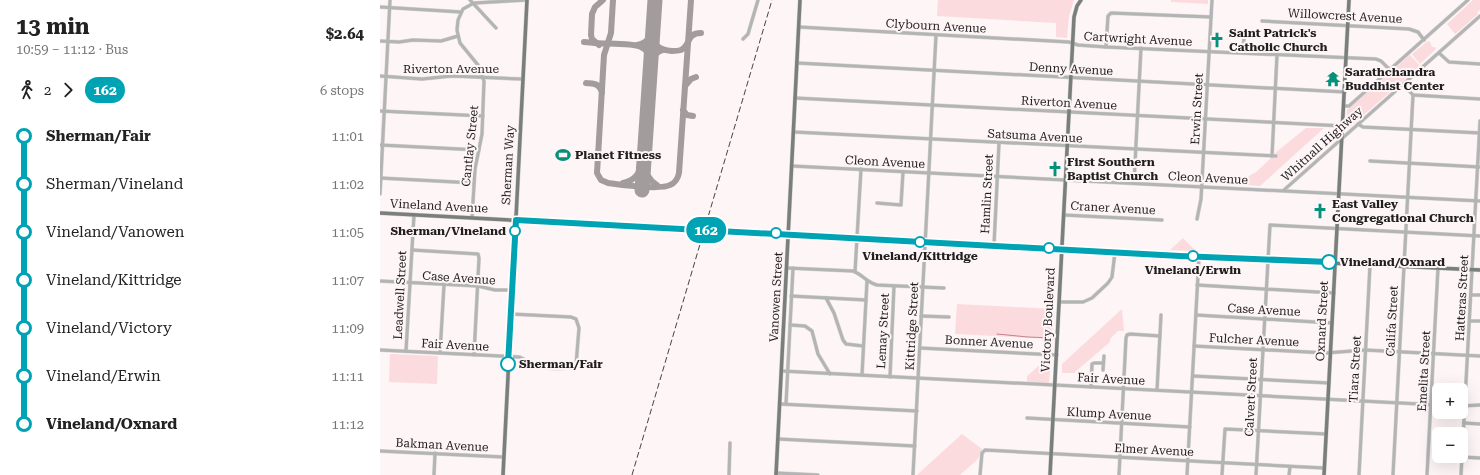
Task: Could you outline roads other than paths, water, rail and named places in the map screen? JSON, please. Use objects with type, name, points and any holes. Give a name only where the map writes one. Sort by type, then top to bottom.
[{"type":"main road","name":"Sherman Way","points":[[502,475],[527,0]]},
{"type":"main road","name":"Vanowen Street","points":[[776,474],[800,0]]},
{"type":"main road","name":"Victory Boulevard","points":[[1050,475],[1074,17],[1077,6],[1081,0]]},
{"type":"main road","name":"Oxnard Street","points":[[1324,475],[1349,0]]},
{"type":"main road","name":"Vineland Avenue","points":[[380,213],[1199,257],[1480,270]]},
{"type":"street","points":[[380,194],[381,145],[390,0]]},
{"type":"street","points":[[470,0],[496,28]]},
{"type":"street","points":[[484,77],[478,65],[460,43],[457,24],[461,12],[474,3],[527,0]]},
{"type":"street","points":[[743,39],[748,34],[758,0]]},
{"type":"street","name":"Erwin Street","points":[[1197,219],[1201,202],[1212,0]]},
{"type":"street","name":"Whitnall Highway","points":[[1344,106],[1349,106],[1468,0]]},
{"type":"street","points":[[380,7],[461,12]]},
{"type":"street","points":[[1106,47],[1108,16],[1111,13],[1211,17]]},
{"type":"street","name":"Whitnall Highway","points":[[1283,190],[1480,16]]},
{"type":"street","name":"Willowcrest Avenue","points":[[1262,21],[1409,29],[1418,32],[1424,40]]},
{"type":"street","name":"Clybourn Avenue","points":[[799,27],[1073,44]]},
{"type":"street","name":"Kittridge Street","points":[[913,475],[936,35]]},
{"type":"street","points":[[380,41],[441,41],[458,36]]},
{"type":"street","points":[[1243,53],[1244,38]]},
{"type":"street","name":"Cartwright Avenue","points":[[1073,44],[1106,47],[1379,60],[1390,70]]},
{"type":"street","points":[[1134,183],[1141,48]]},
{"type":"street","points":[[1439,53],[1449,62],[1480,64]]},
{"type":"street","points":[[1274,123],[1277,55]]},
{"type":"street","name":"Denny Avenue","points":[[797,63],[1345,92]]},
{"type":"street","name":"Riverton Avenue","points":[[380,76],[422,79],[452,76],[522,79]]},
{"type":"street","name":"Cantlay Street","points":[[472,218],[475,169],[482,134],[484,77]]},
{"type":"street","points":[[1403,84],[1413,95],[1480,99]]},
{"type":"street","name":"Califa Street","points":[[1393,475],[1413,95]]},
{"type":"street","name":"Riverton Avenue","points":[[795,98],[1343,126]]},
{"type":"street","points":[[380,111],[483,116]]},
{"type":"street","name":"Hatteras Street","points":[[1466,383],[1479,167],[1480,121]]},
{"type":"street","name":"Satsuma Avenue","points":[[794,132],[1274,156],[1274,123]]},
{"type":"street","points":[[1358,124],[1363,127],[1480,133]]},
{"type":"street","name":"Hamlin Street","points":[[994,245],[999,143]]},
{"type":"street","points":[[381,145],[479,150]]},
{"type":"street","points":[[1370,161],[1479,167]]},
{"type":"street","name":"Cleon Avenue","points":[[792,166],[1480,201]]},
{"type":"street","points":[[855,272],[861,169]]},
{"type":"street","points":[[877,203],[901,205],[903,172]]},
{"type":"street","points":[[380,178],[474,183]]},
{"type":"street","name":"Leadwell Street","points":[[406,351],[414,215]]},
{"type":"street","name":"Craner Avenue","points":[[1064,215],[1162,220]]},
{"type":"street","name":"Calvert Street","points":[[1256,475],[1270,225],[1337,228]]},
{"type":"street","points":[[1337,228],[1480,236]]},
{"type":"street","points":[[412,250],[478,254],[478,286],[474,355]]},
{"type":"street","points":[[1059,302],[1083,302],[1092,298],[1108,283],[1112,277],[1115,252]]},
{"type":"street","points":[[1187,475],[1199,257]]},
{"type":"street","name":"Tiara Street","points":[[1359,475],[1370,265]]},
{"type":"street","points":[[787,268],[855,272],[877,285],[944,288]]},
{"type":"street","name":"Vanowen Street","points":[[786,404],[793,268]]},
{"type":"street","name":"Emelita Street","points":[[1427,475],[1438,268]]},
{"type":"street","name":"Case Avenue","points":[[380,281],[478,286],[495,290],[512,290]]},
{"type":"street","points":[[862,375],[868,281]]},
{"type":"street","points":[[440,353],[444,285]]},
{"type":"street","points":[[1197,285],[1334,293]]},
{"type":"street","name":"Lemay Street","points":[[890,377],[894,286]]},
{"type":"street","points":[[1471,295],[1480,295]]},
{"type":"street","points":[[792,296],[866,300]]},
{"type":"street","points":[[826,298],[834,313],[843,340],[846,344],[863,346]]},
{"type":"street","name":"Fair Avenue","points":[[380,350],[509,356],[519,357],[538,367],[575,367],[577,363],[578,328],[576,319],[568,317],[511,314]]},
{"type":"street","points":[[1157,390],[1161,315]]},
{"type":"street","name":"Case Avenue","points":[[1196,315],[1332,323]]},
{"type":"street","points":[[921,316],[949,317]]},
{"type":"street","points":[[1470,321],[1480,321]]},
{"type":"street","points":[[790,324],[805,326],[812,331],[818,354],[830,374]]},
{"type":"street","points":[[1119,475],[1127,335],[1160,336]]},
{"type":"street","name":"Fulcher Avenue","points":[[1194,346],[1331,352],[1365,350],[1480,356]]},
{"type":"street","name":"Bonner Avenue","points":[[920,348],[1057,355]]},
{"type":"street","points":[[1103,370],[1104,356]]},
{"type":"street","points":[[1091,387],[1092,364],[1103,363]]},
{"type":"street","name":"Fair Avenue","points":[[782,371],[1431,404]]},
{"type":"street","points":[[1192,376],[1329,383]]},
{"type":"street","points":[[780,404],[916,411]]},
{"type":"street","points":[[1468,405],[1480,405]]},
{"type":"street","name":"Klump Avenue","points":[[1026,418],[1190,427]]},
{"type":"street","name":"Hatteras Street","points":[[1464,419],[1464,427]]},
{"type":"street","points":[[1464,423],[1480,424]]},
{"type":"street","points":[[1222,475],[1225,429],[1326,434]]},
{"type":"street","points":[[778,440],[915,446]]},
{"type":"street","points":[[729,475],[730,443]]},
{"type":"street","name":"Bakman Avenue","points":[[380,451],[503,457]]},
{"type":"street","name":"Elmer Avenue","points":[[980,475],[983,451],[1051,453],[1324,468]]},
{"type":"street","points":[[434,475],[435,454]]},
{"type":"street","points":[[1468,457],[1480,458]]},
{"type":"street","name":"Hatteras Street","points":[[1461,475],[1462,463]]},
{"type":"street","points":[[1289,475],[1290,467]]},
{"type":"street","points":[[776,474],[818,475]]},
{"type":"waterway","points":[[997,334],[1053,338]]},
{"type":"railway","points":[[632,475],[772,0]]},
{"type":"place","name":"Saint Patrick's Catholic Church","points":[[1217,40]]},
{"type":"place","name":"Sarathchandra Buddhist Center","points":[[1333,79]]},
{"type":"place","name":"Planet Fitness","points":[[563,155]]},
{"type":"place","name":"First Southern Baptist Church","points":[[1055,169]]},
{"type":"place","name":"East Valley Congregational Church","points":[[1320,211]]},
{"type":"place","name":"Sherman/Vineland","points":[[515,231]]},
{"type":"place","name":"Vineland/Kittridge","points":[[920,242]]},
{"type":"place","name":"Vineland/Erwin","points":[[1193,256]]},
{"type":"place","name":"Vineland/Oxnard","points":[[1329,262]]},
{"type":"place","name":"Sherman/Fair","points":[[508,364]]}]
